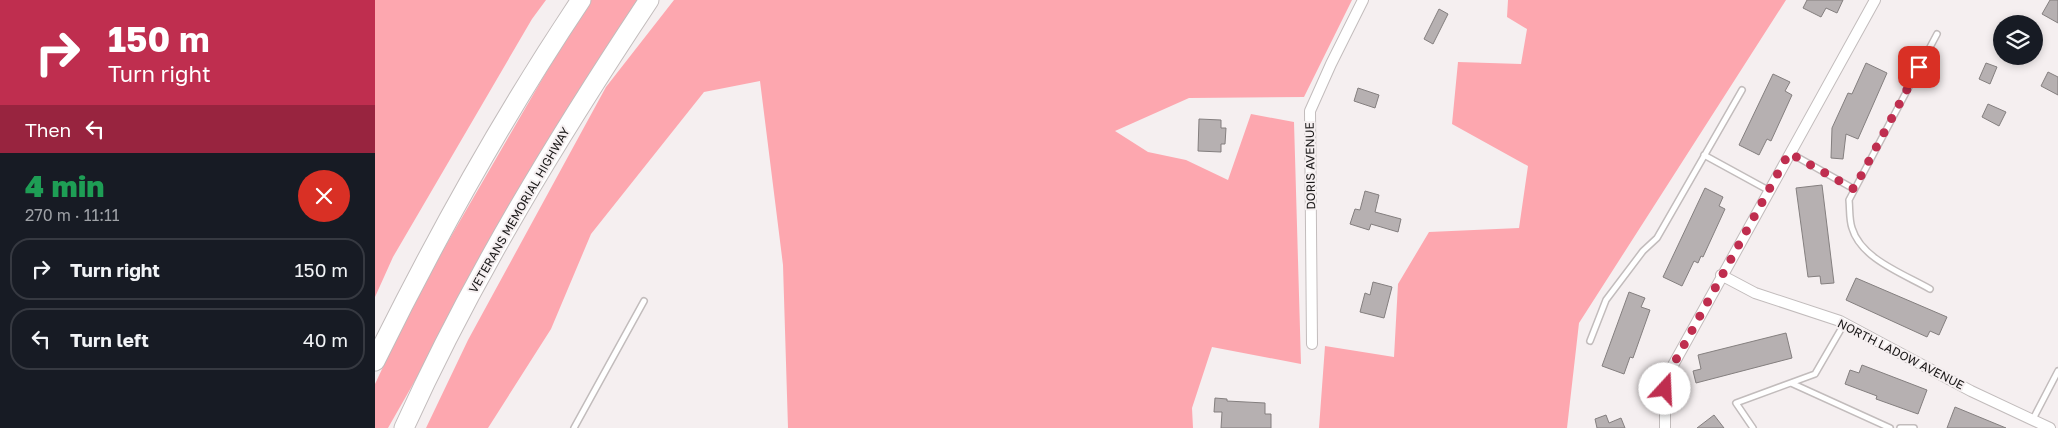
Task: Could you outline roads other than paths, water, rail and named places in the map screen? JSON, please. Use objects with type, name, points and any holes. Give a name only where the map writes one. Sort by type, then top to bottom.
[{"type":"highway","points":[[375,361],[420,270],[454,209],[528,83],[581,0]]},
{"type":"highway","name":"VETERANS MEMORIAL HIGHWAY","points":[[404,428],[416,401],[507,228],[568,124],[649,0]]},
{"type":"street","name":"DORIS AVENUE","points":[[1312,344],[1310,111],[1363,0]]},
{"type":"street","points":[[1665,428],[1665,389],[1672,367],[1768,190],[1875,0]]},
{"type":"street","name":"NORTH LADOW AVENUE","points":[[1721,275],[1755,293],[1845,324],[1971,391],[2050,428]]},
{"type":"lane","points":[[1930,289],[1870,255],[1859,243],[1852,228],[1849,200],[1937,34]]},
{"type":"lane","points":[[1590,341],[1606,300],[1643,251],[1657,238],[1742,90]]},
{"type":"lane","points":[[1789,153],[1854,189]]},
{"type":"lane","points":[[1704,155],[1768,190]]},
{"type":"lane","points":[[574,428],[644,300]]},
{"type":"lane","points":[[1753,428],[1736,403],[1815,374],[1845,324]]},
{"type":"lane","points":[[2033,419],[2058,370]]},
{"type":"lane","points":[[1791,383],[1890,428]]},
{"type":"lane","points":[[1900,428],[1914,428]]}]
